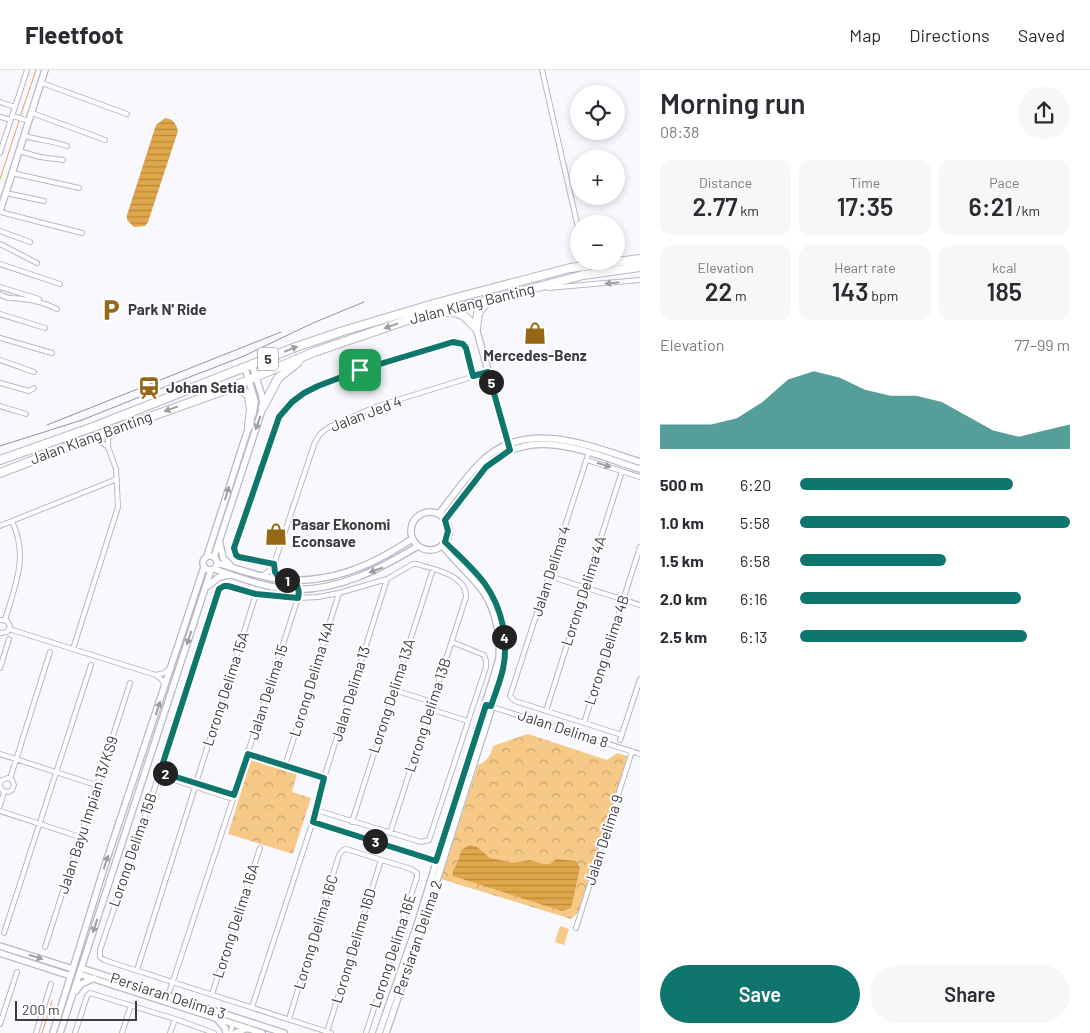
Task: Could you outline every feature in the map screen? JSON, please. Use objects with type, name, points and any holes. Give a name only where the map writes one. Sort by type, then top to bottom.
[{"type":"highway","name":"Jalan Klang Banting","points":[[625,261],[640,260]]},
{"type":"highway","points":[[583,275],[589,269],[640,260]]},
{"type":"highway","name":"Jalan Klang Banting","points":[[0,460],[96,426],[296,347],[343,331],[437,303],[570,268]]},
{"type":"highway","name":"Jalan Klang Banting","points":[[0,472],[225,390],[314,352],[437,310],[488,300],[583,275],[640,268]]},
{"type":"highway","points":[[476,328],[478,313],[483,304],[488,300]]},
{"type":"highway","points":[[437,310],[461,313],[476,328]]},
{"type":"highway","points":[[263,407],[278,378],[314,352]]},
{"type":"highway","points":[[225,390],[241,389],[249,396],[251,409],[249,426]]},
{"type":"street","points":[[0,153],[2,143],[13,118],[27,70]]},
{"type":"street","points":[[0,117],[26,120],[34,114],[44,70]]},
{"type":"street","points":[[542,70],[575,215]]},
{"type":"street","points":[[42,83],[127,114]]},
{"type":"street","points":[[0,102],[15,107]]},
{"type":"street","points":[[34,114],[105,140]]},
{"type":"street","points":[[26,120],[26,136],[22,152],[0,211],[82,233]]},
{"type":"street","points":[[26,136],[67,146]]},
{"type":"street","points":[[22,152],[63,160]]},
{"type":"street","points":[[15,174],[79,188]]},
{"type":"street","points":[[6,193],[44,201]]},
{"type":"street","points":[[0,231],[30,242]]},
{"type":"street","points":[[0,244],[37,262]]},
{"type":"street","points":[[0,264],[60,284]]},
{"type":"street","points":[[583,275],[583,285]]},
{"type":"street","points":[[530,289],[640,280]]},
{"type":"street","points":[[0,287],[40,299]]},
{"type":"street","points":[[0,294],[10,300],[17,298],[26,299],[57,309]]},
{"type":"street","points":[[0,314],[45,328]]},
{"type":"street","points":[[476,328],[509,447]]},
{"type":"street","points":[[0,338],[52,353]]},
{"type":"street","points":[[280,579],[275,572],[274,564],[239,557],[236,555],[234,548],[276,422],[292,402],[310,389],[360,370],[453,342],[463,344],[466,348],[473,376]]},
{"type":"street","points":[[0,360],[34,372]]},
{"type":"street","points":[[204,592],[203,561],[207,556],[249,426],[255,401],[249,367]]},
{"type":"street","name":"Jalan Jed 4","points":[[262,576],[270,571],[274,564],[315,442],[320,434],[329,427],[375,407],[488,372]]},
{"type":"street","points":[[53,1033],[80,971],[214,565],[219,539],[263,407],[262,396],[252,378]]},
{"type":"street","points":[[0,383],[29,391],[34,388]]},
{"type":"street","points":[[0,406],[26,414]]},
{"type":"street","points":[[73,649],[118,507],[116,468],[108,447],[108,439],[113,432],[122,426]]},
{"type":"street","points":[[80,442],[97,439],[108,447]]},
{"type":"street","points":[[439,514],[480,462],[509,447],[545,443],[556,444],[590,449],[640,462]]},
{"type":"street","points":[[445,520],[486,467],[509,447]]},
{"type":"street","points":[[590,449],[640,469]]},
{"type":"street","name":"Jalan Delima 4","points":[[546,711],[515,701],[510,696],[590,449]]},
{"type":"street","points":[[587,460],[640,477]]},
{"type":"street","name":"Lorong Delima 4A","points":[[546,711],[622,471]]},
{"type":"street","points":[[0,526],[116,478]]},
{"type":"street","points":[[424,512],[439,514],[445,520],[448,531],[443,543],[430,550],[418,546],[412,539],[411,529],[415,519],[424,512]]},
{"type":"street","points":[[9,628],[9,624],[2,620],[20,561],[20,540],[12,522]]},
{"type":"street","points":[[219,539],[223,558],[234,568]]},
{"type":"street","points":[[204,568],[214,565],[280,579],[314,580],[334,576],[382,559],[412,539]]},
{"type":"street","name":"Persiaran Delima 2","points":[[380,1033],[505,659],[503,624],[495,601],[484,583],[443,543]]},
{"type":"street","points":[[207,556],[214,565],[233,575],[253,582],[288,589],[299,589],[335,585],[381,568],[418,546]]},
{"type":"street","name":"Lorong Delima 4B","points":[[584,723],[640,548]]},
{"type":"street","points":[[256,594],[298,598],[318,597],[387,579],[413,564],[433,569]]},
{"type":"street","points":[[60,1033],[76,958],[204,568]]},
{"type":"street","name":"Lorong Delima 13B","points":[[390,833],[466,597],[466,588],[460,582],[433,569]]},
{"type":"street","name":"Lorong Delima 13A","points":[[352,822],[433,569]]},
{"type":"street","points":[[204,592],[213,580],[233,575]]},
{"type":"street","points":[[549,576],[640,605]]},
{"type":"street","name":"Jalan Delima 13","points":[[313,822],[324,778],[387,579]]},
{"type":"street","points":[[293,580],[299,589]]},
{"type":"street","points":[[299,589],[304,580]]},
{"type":"street","name":"Lorong Delima 15B","points":[[137,970],[104,960],[100,957],[100,950],[159,774],[217,591],[221,587],[228,586],[256,594]]},
{"type":"street","name":"Jalan Delima 15","points":[[170,990],[248,754],[298,598],[299,589]]},
{"type":"street","name":"Lorong Delima 14A","points":[[285,766],[339,593]]},
{"type":"street","name":"Lorong Delima 15A","points":[[137,970],[256,594]]},
{"type":"street","points":[[9,628],[156,675],[165,686]]},
{"type":"street","points":[[0,633],[4,633],[9,628]]},
{"type":"street","points":[[0,668],[9,639]]},
{"type":"street","points":[[316,810],[422,842],[429,840],[486,667],[484,655],[452,642]]},
{"type":"street","points":[[4,792],[10,792],[13,788],[13,782],[10,779],[50,652]]},
{"type":"street","points":[[4,933],[91,665]]},
{"type":"street","points":[[156,675],[164,674],[171,668]]},
{"type":"street","points":[[620,740],[640,679]]},
{"type":"street","name":"Jalan Bayu Impian 13/KS9","points":[[45,947],[130,683]]},
{"type":"street","points":[[394,690],[432,702]]},
{"type":"street","name":"Persiaran Delima 2","points":[[386,1033],[443,864],[488,706]]},
{"type":"street","name":"Jalan Delima 8","points":[[488,706],[640,754]]},
{"type":"street","points":[[430,709],[468,721]]},
{"type":"street","points":[[546,711],[622,735]]},
{"type":"street","name":"Jalan Delima 9","points":[[576,928],[632,751]]},
{"type":"street","points":[[0,754],[93,784],[96,788]]},
{"type":"street","points":[[248,754],[324,778]]},
{"type":"street","points":[[159,774],[233,797]]},
{"type":"street","points":[[0,806],[4,792],[0,784],[4,779],[10,779]]},
{"type":"street","points":[[0,811],[80,837]]},
{"type":"street","points":[[252,1007],[313,822],[443,864]]},
{"type":"street","name":"Lorong Delima 16A","points":[[212,994],[260,848]]},
{"type":"street","name":"Lorong Delima 16C","points":[[289,1020],[339,856],[343,850],[348,849],[381,860]]},
{"type":"street","name":"Lorong Delima 16E","points":[[366,1033],[417,877],[417,873],[414,870],[381,860]]},
{"type":"street","name":"Lorong Delima 16D","points":[[329,1032],[381,860]]},
{"type":"street","points":[[0,946],[73,969]]},
{"type":"street","points":[[67,999],[81,984],[94,975],[88,964],[86,952]]},
{"type":"street","points":[[0,953],[71,976]]},
{"type":"street","points":[[64,966],[70,965],[76,958]]},
{"type":"street","points":[[53,970],[62,976],[65,982],[67,999]]},
{"type":"street","points":[[137,970],[329,1032]]},
{"type":"street","name":"Persiaran Delima 3","points":[[80,971],[176,998],[284,1033]]},
{"type":"street","points":[[0,1024],[17,972]]},
{"type":"street","name":"Persiaran Delima 3","points":[[94,975],[262,1033]]},
{"type":"street","points":[[36,1033],[51,984]]},
{"type":"street","points":[[159,993],[170,990],[176,998]]},
{"type":"street","points":[[75,1033],[87,996],[90,993],[95,993],[214,1033]]},
{"type":"street","points":[[122,1033],[131,1005]]},
{"type":"street","points":[[229,1015],[233,1024]]},
{"type":"street","points":[[170,1033],[175,1019]]},
{"type":"street","points":[[218,1019],[228,1033],[233,1024],[240,1019]]},
{"type":"street","points":[[234,1033],[248,1028]]},
{"type":"green space","points":[[528,734],[607,760],[617,753],[630,757],[581,910],[571,919],[441,879],[478,765],[488,758],[493,746]]},
{"type":"green space","points":[[251,760],[297,774],[292,792],[311,798],[293,854],[228,834]]},
{"type":"green space","points":[[560,926],[569,929],[564,945],[555,942]]},
{"type":"shaded area","points":[[165,118],[174,122],[178,131],[148,222],[145,226],[134,227],[127,220],[127,215],[156,125]]},
{"type":"shaded area","points":[[470,845],[477,847],[490,858],[513,863],[529,860],[550,864],[556,859],[576,861],[580,868],[571,908],[562,911],[453,876],[460,853]]},
{"type":"waterway","points":[[20,117],[36,70]]},
{"type":"waterway","points":[[0,179],[19,121]]},
{"type":"waterway","points":[[42,1033],[52,1001]]},
{"type":"tram line","points":[[0,446],[82,420],[244,356],[313,323],[364,302]]},
{"type":"tram line","points":[[47,425],[281,332]]},
{"type":"place","name":"Park N' Ride","points":[[111,310]]},
{"type":"place","name":"Mercedes-Benz","points":[[535,333]]},
{"type":"place","name":"Johan Setia","points":[[149,388]]},
{"type":"place","name":"Pasar Ekonomi Econsave","points":[[276,534]]},
{"type":"route","points":[[453,342],[463,344],[469,357],[473,376],[488,372],[510,450],[486,467],[445,520],[448,525],[448,536],[445,542],[484,583],[495,601],[503,624],[505,659],[491,706],[486,705],[436,861],[313,822],[324,778],[248,754],[234,795],[160,772],[217,591],[224,586],[228,586],[256,594],[298,598],[299,589],[297,584],[293,580],[280,579],[275,572],[274,564],[239,557],[234,552],[235,544],[276,422],[292,402],[310,389],[360,370],[453,342]]}]
